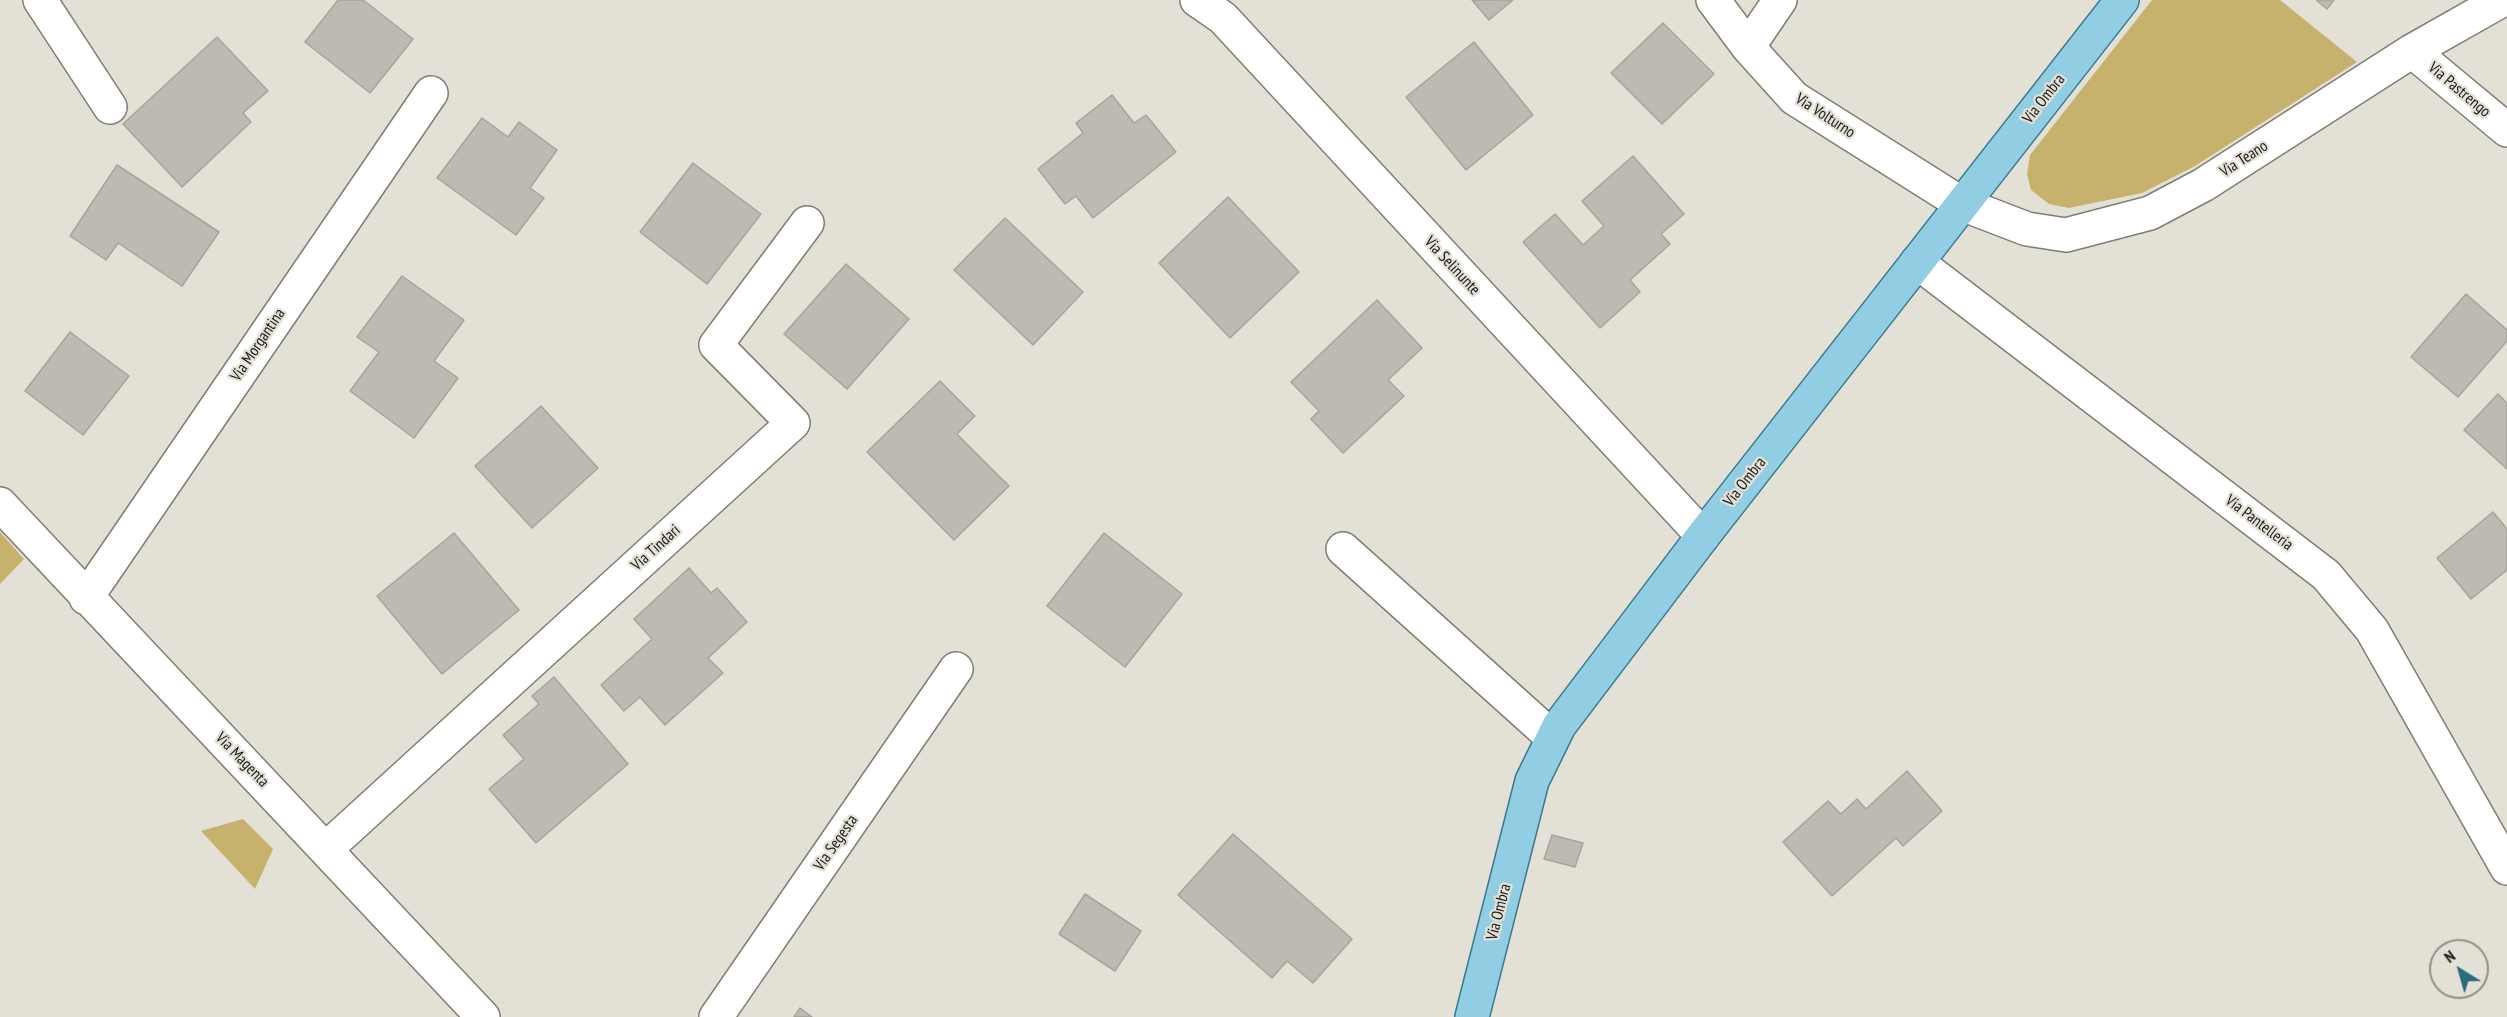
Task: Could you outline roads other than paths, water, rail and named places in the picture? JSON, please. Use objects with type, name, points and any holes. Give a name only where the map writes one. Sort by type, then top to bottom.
[{"type":"main road","name":"Via Ombra","points":[[1477,1014],[1532,781],[1552,737],[1702,536],[2122,0]]},
{"type":"street","points":[[40,0],[110,107]]},
{"type":"street","name":"Via Selinunte","points":[[1197,0],[1223,18],[1702,536]]},
{"type":"street","name":"Via Volturno","points":[[1713,0],[1748,47],[1794,98],[1962,204]]},
{"type":"street","points":[[1748,47],[1780,0]]},
{"type":"street","name":"Via Teano","points":[[1962,204],[2027,229],[2066,235],[2150,213],[2203,186],[2412,51],[2502,0]]},
{"type":"street","name":"Via Pastrengo","points":[[2412,51],[2507,130]]},
{"type":"street","name":"Via Morgantina","points":[[86,598],[430,93]]},
{"type":"street","name":"Via Tindari","points":[[326,849],[793,423],[716,345],[807,222]]},
{"type":"street","name":"Via Pantelleria","points":[[1917,262],[2326,575],[2372,630],[2507,868]]},
{"type":"street","name":"Via Magenta","points":[[0,504],[86,598],[483,1017]]},
{"type":"street","points":[[1343,549],[1552,737]]},
{"type":"street","name":"Via Segesta","points":[[716,1017],[956,669]]}]
